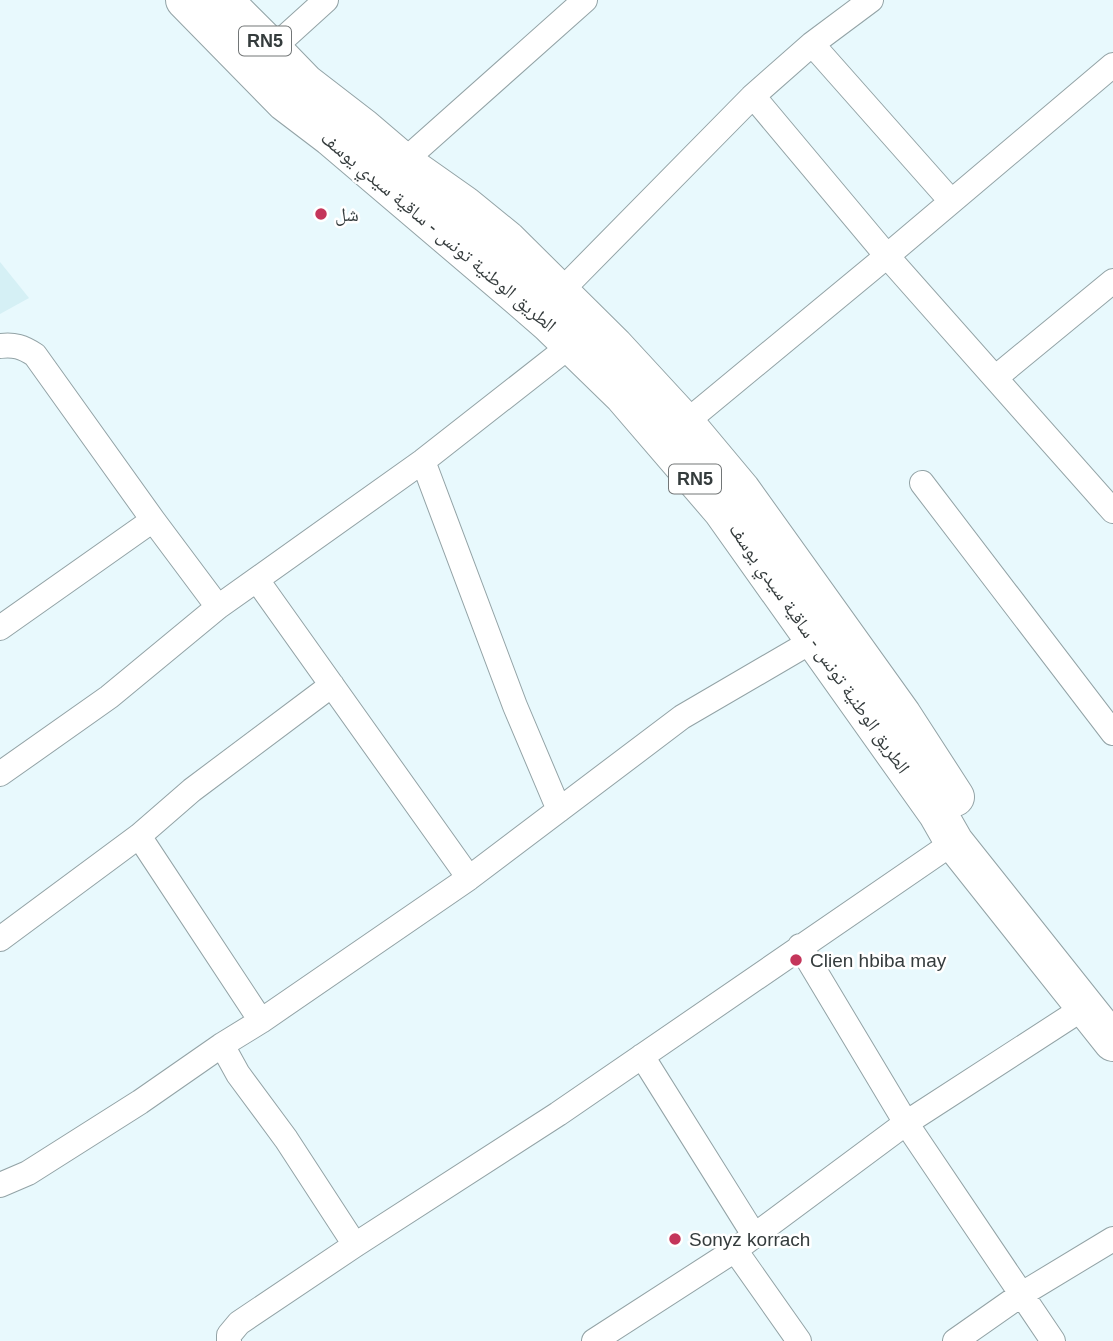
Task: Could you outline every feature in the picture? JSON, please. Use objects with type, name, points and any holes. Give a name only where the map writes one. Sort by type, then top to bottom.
[{"type":"highway","name":"الطريق الوطنية تونس - ساقية سيدي يوسف","points":[[185,0],[295,93],[331,137],[453,218],[507,240],[614,346],[685,423],[814,640],[938,814],[954,842],[1099,1004]]},
{"type":"highway","name":"الطريق الوطنية تونس - ساقية سيدي يوسف","points":[[223,0],[272,49],[295,93],[362,127],[403,162],[549,323],[732,500],[902,715],[979,833],[1099,1004],[1113,1042]]},
{"type":"street","points":[[272,49],[326,0]]},
{"type":"street","points":[[403,162],[585,0]]},
{"type":"street","points":[[560,292],[753,96],[812,44],[871,0]]},
{"type":"street","points":[[812,44],[951,201]]},
{"type":"street","points":[[685,423],[1113,65]]},
{"type":"street","points":[[753,96],[887,256],[1113,512]]},
{"type":"street","points":[[995,378],[1113,281]]},
{"type":"street","points":[[0,346],[9,344],[24,348],[35,355],[218,607]]},
{"type":"street","points":[[0,774],[109,697],[218,607],[424,461],[571,345]]},
{"type":"street","points":[[424,461],[515,706],[559,810]]},
{"type":"street","points":[[922,483],[1113,733]]},
{"type":"street","points":[[0,628],[153,520]]},
{"type":"street","points":[[257,580],[469,878]]},
{"type":"street","points":[[0,1185],[28,1173],[261,1021],[469,878],[682,717],[814,640]]},
{"type":"street","points":[[0,939],[139,836],[192,790],[332,685]]},
{"type":"street","points":[[139,836],[261,1021]]},
{"type":"street","points":[[229,1341],[229,1335],[239,1323],[558,1114],[954,842]]},
{"type":"street","points":[[800,946],[906,1123],[1053,1341]]},
{"type":"street","points":[[594,1341],[734,1250],[906,1123],[1099,1004]]},
{"type":"street","points":[[222,1045],[238,1074],[286,1139],[355,1245]]},
{"type":"street","points":[[642,1056],[754,1235]]},
{"type":"street","points":[[955,1341],[1022,1294],[1113,1239]]},
{"type":"street","points":[[734,1250],[799,1341]]},
{"type":"shaded area","points":[[0,262],[29,298],[0,314]]},
{"type":"place","name":"شل","points":[[321,214]]},
{"type":"place","name":"Clien hbiba may","points":[[796,960]]},
{"type":"place","name":"Sonyz korrach","points":[[675,1239]]}]
